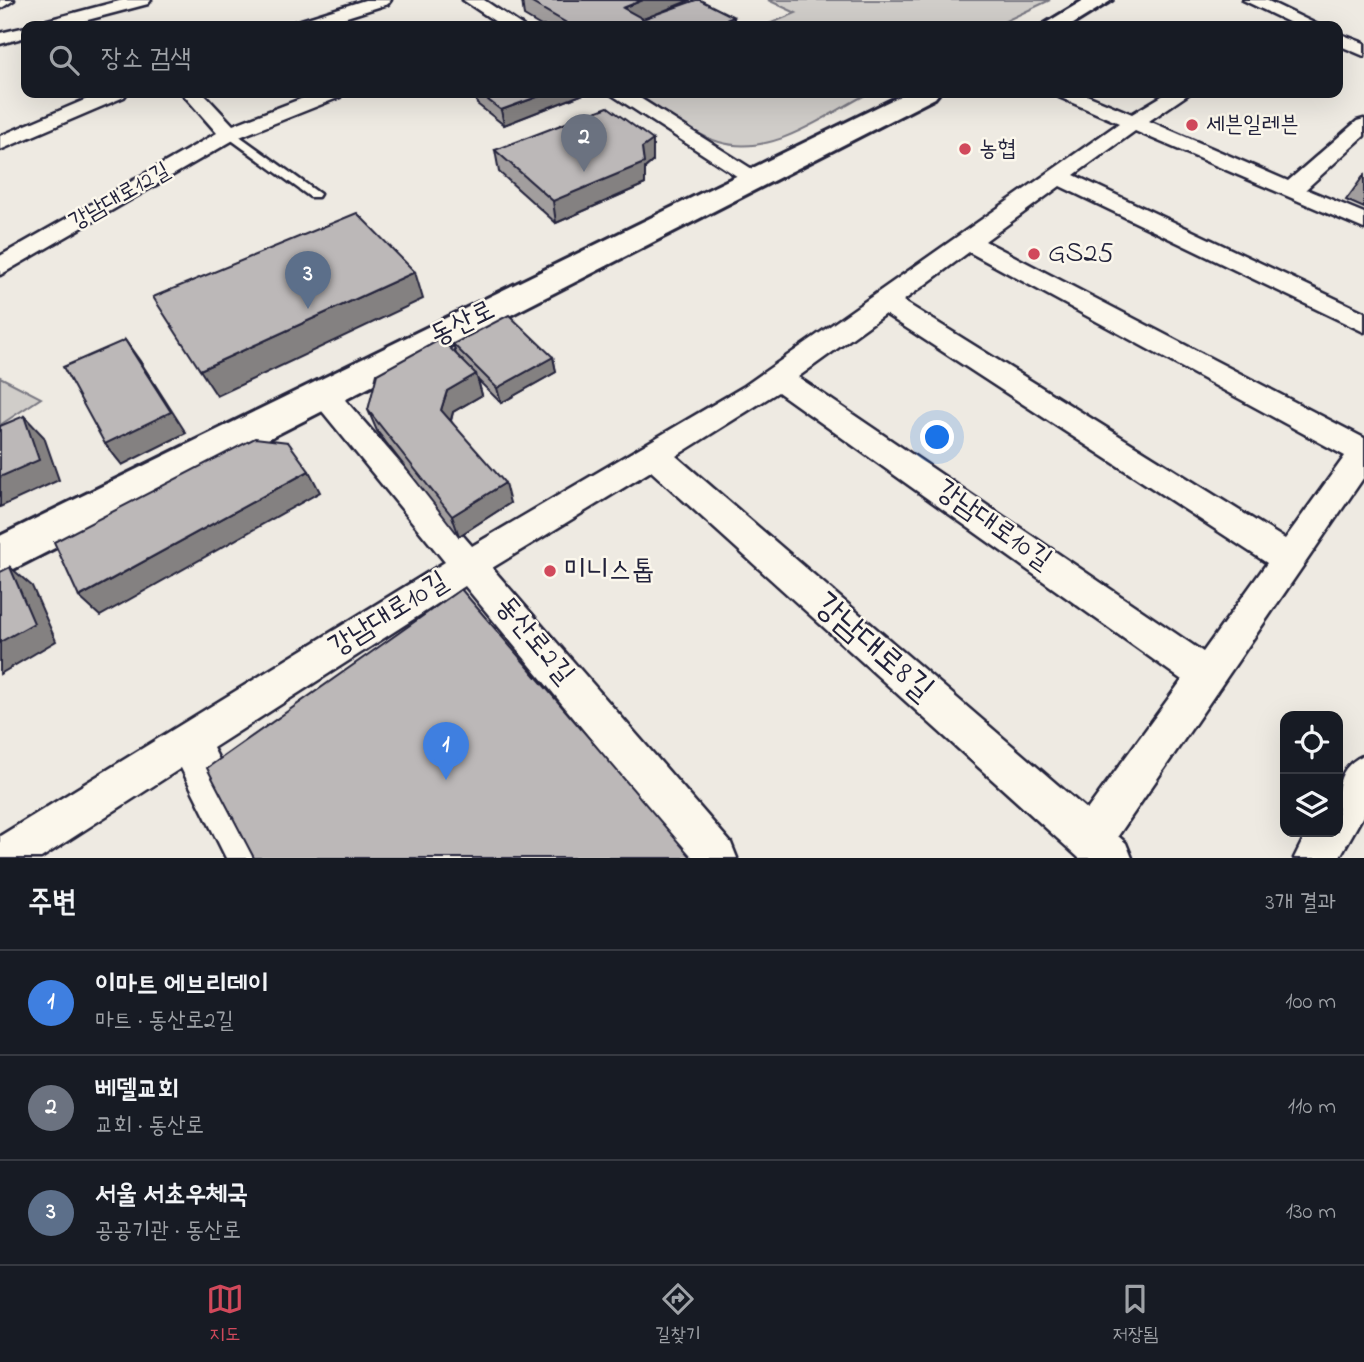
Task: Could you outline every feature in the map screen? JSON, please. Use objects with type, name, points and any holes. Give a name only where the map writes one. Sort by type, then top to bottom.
[{"type":"street","points":[[0,4],[5,0]]},
{"type":"street","points":[[320,21],[382,0]]},
{"type":"street","points":[[472,0],[506,21]]},
{"type":"street","points":[[1062,21],[1101,0]]},
{"type":"street","points":[[1252,0],[1291,21]]},
{"type":"street","points":[[65,21],[134,1]]},
{"type":"street","points":[[96,13],[107,21]]},
{"type":"street","points":[[0,39],[21,33]]},
{"type":"street","points":[[1343,40],[1364,50]]},
{"type":"street","points":[[0,144],[106,98]]},
{"type":"street","points":[[197,98],[230,134]]},
{"type":"street","name":"강남대로12길","points":[[3,259],[230,134],[320,98]]},
{"type":"street","points":[[628,98],[757,179]]},
{"type":"street","name":"동산로","points":[[0,557],[916,98]]},
{"type":"street","points":[[1078,98],[1364,222]]},
{"type":"street","name":"강남대로10길","points":[[3,858],[469,565],[654,456],[778,377],[1134,122],[1172,98]]},
{"type":"street","points":[[1291,190],[1364,125]]},
{"type":"street","points":[[1058,176],[1364,323]]},
{"type":"street","points":[[967,241],[1364,453]]},
{"type":"street","points":[[884,301],[1289,559]]},
{"type":"street","name":"강남대로10길","points":[[778,377],[1207,676]]},
{"type":"street","name":"동산로2길","points":[[323,393],[716,858]]},
{"type":"street","name":"강남대로8길","points":[[654,456],[1101,849],[1207,676],[1364,453]]},
{"type":"street","points":[[189,742],[249,858]]},
{"type":"street","points":[[1343,811],[1364,775]]},
{"type":"street","points":[[1315,858],[1328,837]]},
{"type":"lane","points":[[230,134],[314,194]]},
{"type":"shaded area","points":[[768,0],[1050,0],[1006,21],[776,21],[796,13]]},
{"type":"shaded area","points":[[643,98],[860,98],[797,132],[758,144],[719,142],[676,120]]},
{"type":"shaded area","points":[[0,377],[41,398],[0,425]]},
{"type":"building","points":[[527,0],[643,0],[623,8],[643,19],[700,0],[734,17],[724,21],[563,21]]},
{"type":"building","points":[[485,98],[534,98],[501,110]]},
{"type":"building","points":[[608,107],[653,140],[642,148],[644,163],[553,201],[495,150]]},
{"type":"building","points":[[357,213],[415,272],[200,370],[153,297]]},
{"type":"building","points":[[509,315],[553,357],[497,388],[453,344]]},
{"type":"building","points":[[441,339],[476,374],[447,391],[441,410],[505,483],[452,516],[368,410],[377,374]]},
{"type":"building","points":[[125,340],[171,412],[105,444],[63,367]]},
{"type":"building","points":[[24,416],[39,460],[0,477],[0,426]]},
{"type":"building","points":[[255,438],[288,442],[309,471],[79,597],[54,542]]},
{"type":"building","points":[[10,567],[34,623],[0,642],[0,572]]},
{"type":"building","points":[[461,589],[692,858],[254,858],[207,768]]},
{"type":"place","name":"세븐일레븐","points":[[1192,125]]},
{"type":"place","name":"농협","points":[[965,149]]},
{"type":"place","name":"베델교회","points":[[584,172]]},
{"type":"place","name":"GS25","points":[[1034,254]]},
{"type":"place","name":"서울 서초우체국","points":[[308,309]]},
{"type":"place","name":"미니스톱","points":[[550,571]]},
{"type":"place","name":"이마트 에브리데이","points":[[446,780]]}]
